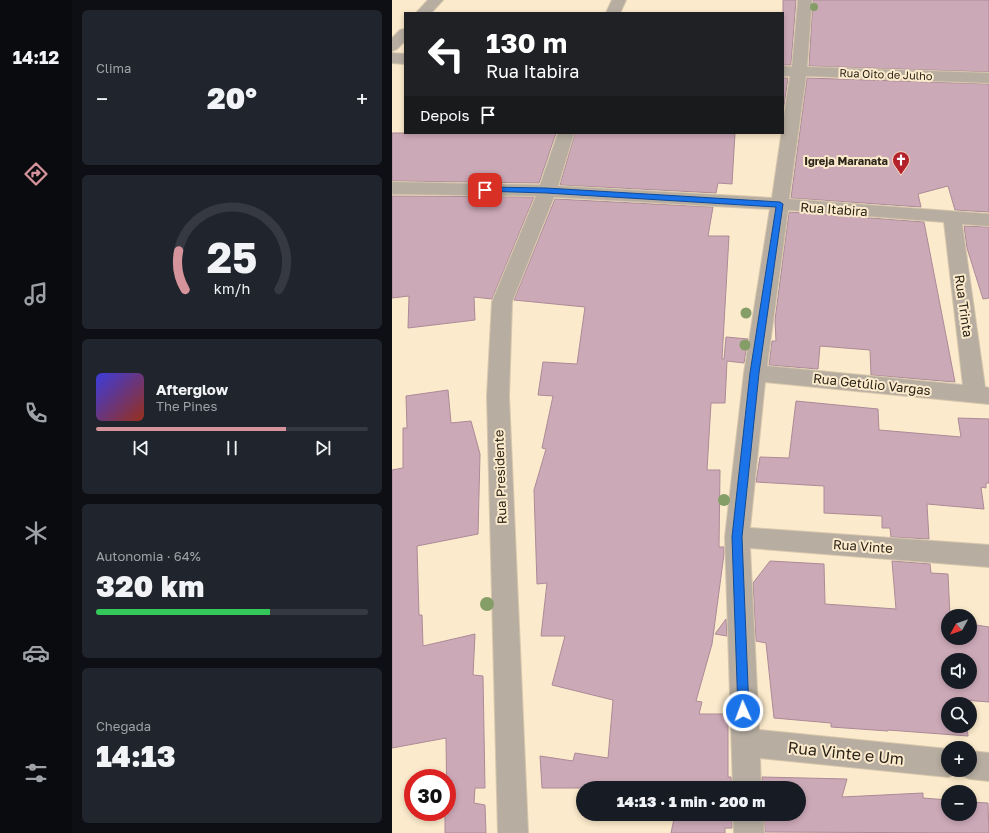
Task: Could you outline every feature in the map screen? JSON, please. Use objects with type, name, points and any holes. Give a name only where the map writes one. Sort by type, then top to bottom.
[{"type":"street","points":[[424,12],[436,0]]},
{"type":"street","points":[[613,12],[619,0]]},
{"type":"street","points":[[747,781],[737,537],[755,373],[780,204],[791,71],[804,0]]},
{"type":"street","points":[[392,46],[404,34]]},
{"type":"street","points":[[392,58],[404,59]]},
{"type":"street","name":"Rua Oito de Julho","points":[[791,71],[989,78]]},
{"type":"street","name":"Rua Presidente","points":[[513,833],[498,396],[502,302],[546,191],[566,134]]},
{"type":"street","name":"Rua Itabira","points":[[392,188],[546,191],[780,204],[989,220]]},
{"type":"street","name":"Rua Trinta","points":[[952,218],[982,395]]},
{"type":"street","name":"Rua Getúlio Vargas","points":[[755,373],[982,395]]},
{"type":"street","name":"Rua Vinte","points":[[737,537],[989,556]]},
{"type":"street","name":"Rua Vinte e Um","points":[[744,743],[941,762]]},
{"type":"street","points":[[977,766],[989,767]]},
{"type":"street","points":[[748,821],[749,833]]},
{"type":"building","points":[[783,0],[796,0],[791,65],[784,65]]},
{"type":"building","points":[[813,0],[989,0],[989,72],[809,66]]},
{"type":"building","points":[[784,78],[788,78],[784,106]]},
{"type":"building","points":[[807,78],[989,84],[989,212],[955,210],[948,186],[918,194],[921,207],[791,198]]},
{"type":"building","points":[[392,133],[556,134],[539,183],[392,181]]},
{"type":"building","points":[[575,134],[735,134],[732,184],[718,183],[716,193],[560,185]]},
{"type":"building","points":[[392,196],[534,197],[492,299],[474,297],[475,320],[408,328],[409,296],[392,298]]},
{"type":"building","points":[[555,199],[713,207],[708,236],[729,236],[722,359],[724,359],[726,337],[748,339],[744,363],[727,361],[725,403],[711,403],[707,470],[720,470],[719,547],[724,547],[724,554],[712,644],[696,701],[702,702],[699,714],[728,714],[728,777],[731,777],[731,781],[576,781],[576,788],[542,788],[540,756],[573,761],[575,753],[608,758],[613,700],[552,685],[565,636],[541,636],[547,583],[537,584],[534,490],[546,449],[542,448],[553,396],[538,395],[543,362],[577,364],[585,307],[514,300]]},
{"type":"building","points":[[789,212],[924,222],[955,382],[871,375],[870,350],[820,346],[818,369],[769,365],[772,341],[776,341],[775,320]]},
{"type":"building","points":[[964,226],[989,227],[989,298],[983,299],[967,248]]},
{"type":"building","points":[[448,390],[451,423],[471,421],[480,454],[478,534],[417,546],[419,615],[422,615],[423,646],[475,634],[473,675],[483,676],[485,788],[475,788],[474,803],[485,805],[486,833],[445,833],[445,821],[456,821],[456,769],[446,769],[446,738],[392,748],[392,470],[403,468],[403,428],[407,428],[406,396]]},
{"type":"building","points":[[796,401],[878,409],[879,430],[961,437],[958,418],[989,419],[989,483],[986,483],[986,488],[981,487],[984,509],[927,504],[929,539],[891,537],[890,528],[882,528],[882,516],[824,513],[824,486],[756,482],[760,457],[789,458]]},
{"type":"building","points":[[770,561],[824,564],[825,604],[896,609],[892,561],[930,564],[931,573],[948,574],[950,609],[941,609],[941,645],[977,645],[977,625],[989,627],[989,702],[977,701],[977,697],[941,697],[941,733],[968,733],[968,736],[831,727],[831,723],[774,718],[766,643],[756,641],[753,583]]},
{"type":"building","points":[[726,619],[727,636],[715,634]]},
{"type":"building","points":[[762,777],[847,779],[842,797],[923,793],[923,798],[941,799],[941,821],[977,821],[977,802],[988,803],[989,833],[765,832],[764,821],[806,821],[806,781],[762,781]]},
{"type":"building","points":[[674,821],[732,821],[732,828],[725,828],[725,833],[671,833]]},
{"type":"place","name":"Igreja Maranata","points":[[901,175]]},
{"type":"route","points":[[485,190],[546,191],[780,204],[755,373],[737,537],[743,711]]}]
